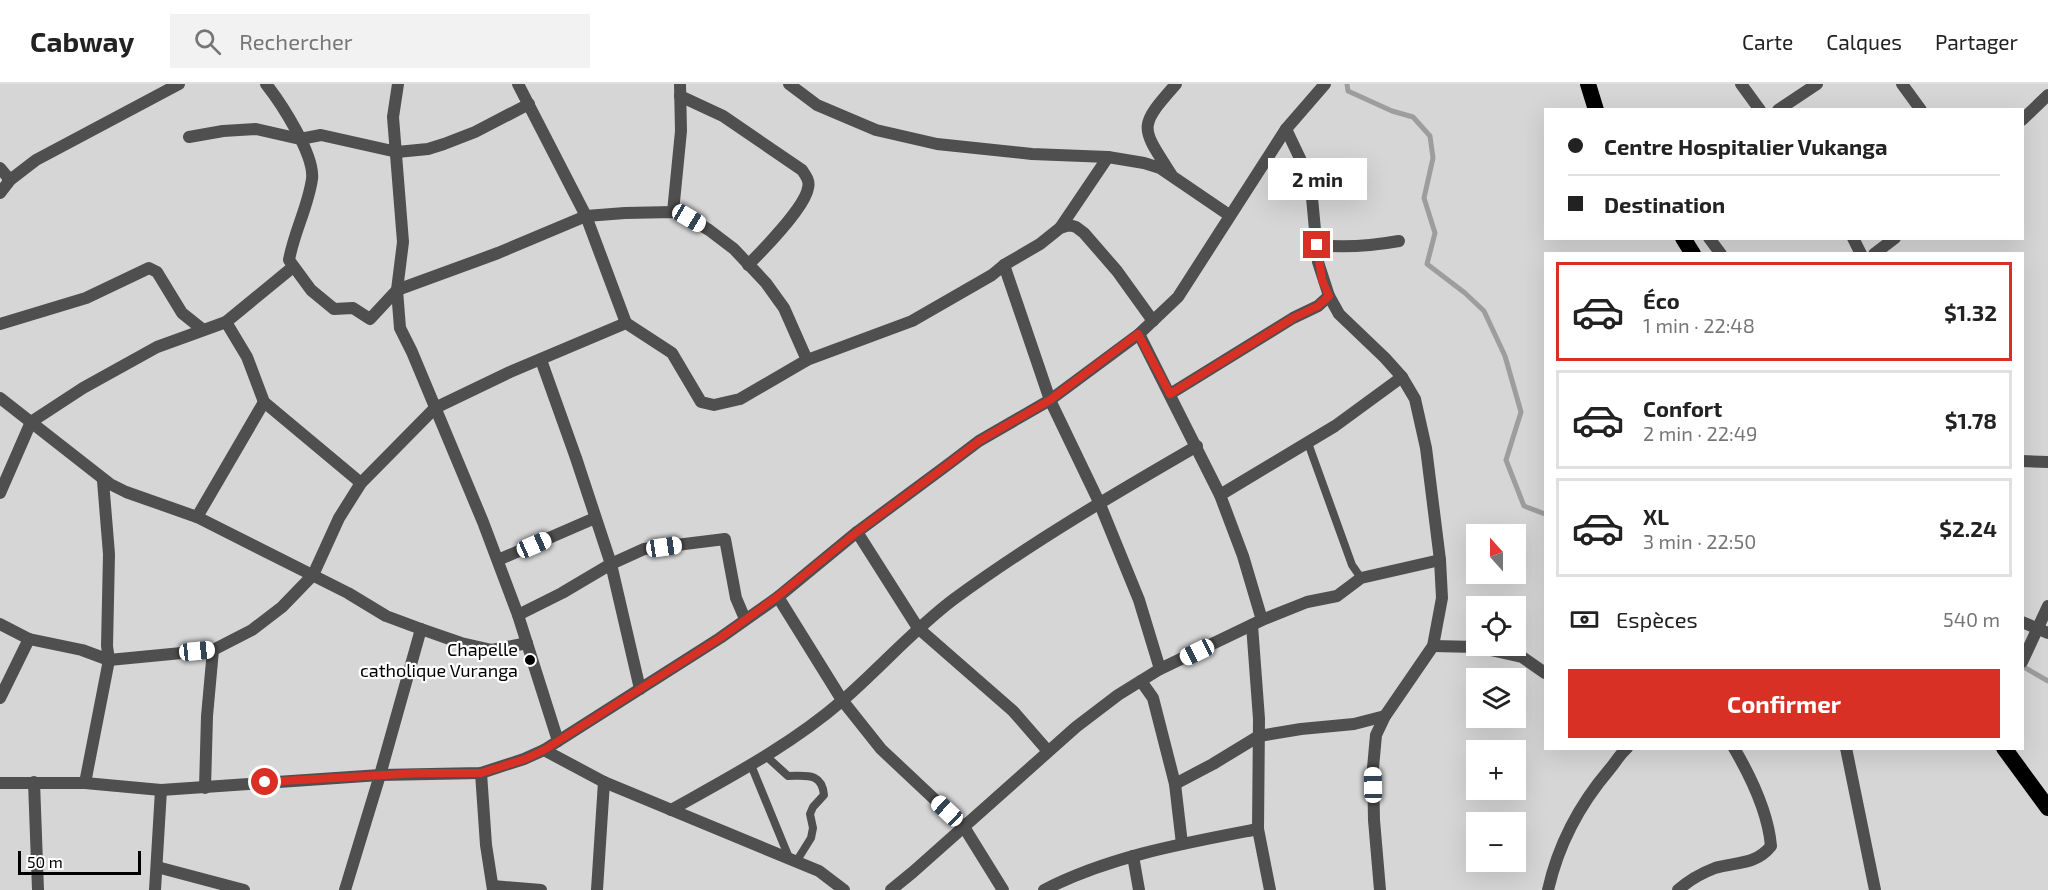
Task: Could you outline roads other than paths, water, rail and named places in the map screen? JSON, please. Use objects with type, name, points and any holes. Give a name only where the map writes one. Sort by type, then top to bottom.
[{"type":"highway","points":[[1588,84],[1595,108]]},
{"type":"highway","points":[[2005,750],[2048,808]]},
{"type":"street","points":[[0,193],[10,180],[44,155],[179,84]]},
{"type":"street","points":[[266,84],[287,114],[300,139],[309,158],[312,176],[302,220],[292,244],[289,260],[311,290],[334,309],[352,308],[370,319],[397,290],[498,253],[586,216],[673,212],[709,230],[734,249],[766,283],[784,308],[807,360]]},
{"type":"street","points":[[398,84],[393,117],[403,242],[397,290],[400,328],[498,560],[558,741]]},
{"type":"street","points":[[518,84],[586,216],[626,323],[672,353],[701,402],[714,405],[740,399],[807,360],[912,321],[992,275],[1060,228],[1108,157]]},
{"type":"street","points":[[789,84],[817,105],[876,130],[949,145],[1032,154],[1108,157],[1160,168],[1229,215]]},
{"type":"street","points":[[1173,177],[1151,144],[1146,128],[1151,112],[1176,84]]},
{"type":"street","points":[[0,783],[85,783],[161,790],[380,775],[481,773],[525,759],[544,750],[720,638],[777,597],[857,532],[979,441],[1050,400],[1138,334],[1178,297],[1286,129],[1325,84]]},
{"type":"street","points":[[1741,84],[1759,108]]},
{"type":"street","points":[[1781,108],[1817,84]]},
{"type":"street","points":[[1902,84],[1920,108]]},
{"type":"street","points":[[673,212],[681,131],[680,90]]},
{"type":"street","points":[[680,90],[802,170],[807,178],[808,188],[792,216],[776,237],[748,265]]},
{"type":"street","points":[[2024,118],[2048,95]]},
{"type":"street","points":[[189,137],[223,131],[256,129],[300,139],[321,135],[397,152],[428,149],[475,132],[529,104]]},
{"type":"street","points":[[1286,129],[1311,187],[1322,280],[1329,296],[1339,314],[1386,358],[1402,377],[1415,399],[1426,448],[1440,560],[1442,598],[1433,646],[1385,716],[1376,735],[1373,768],[1374,820],[1380,890]]},
{"type":"street","points":[[0,168],[10,180]]},
{"type":"street","points":[[1060,228],[1069,225],[1083,233],[1117,271],[1153,321]]},
{"type":"street","points":[[1877,252],[1892,240]]},
{"type":"street","points":[[1317,245],[1373,246],[1399,241]]},
{"type":"street","points":[[1004,265],[1050,400],[1099,502],[1139,600],[1160,669]]},
{"type":"street","points":[[0,493],[31,422],[83,388],[158,347],[226,322],[293,267]]},
{"type":"street","points":[[0,324],[86,298],[149,268],[156,272],[182,313],[202,329]]},
{"type":"street","points":[[1170,394],[1293,318],[1318,306],[1329,296]]},
{"type":"street","points":[[226,322],[247,357],[264,402],[362,483]]},
{"type":"street","points":[[0,624],[29,639],[82,650],[109,660],[213,650],[252,630],[282,607],[313,575],[339,518],[362,483],[435,408],[510,372],[626,323]]},
{"type":"street","points":[[1138,334],[1197,446],[1220,495],[1243,556],[1257,623],[1258,829],[1270,890]]},
{"type":"street","points":[[541,360],[611,564],[640,689]]},
{"type":"street","points":[[1220,495],[1335,426],[1402,377]]},
{"type":"street","points":[[0,398],[103,481],[126,492],[197,517],[348,593],[386,616],[461,643],[492,650],[527,644]]},
{"type":"street","points":[[197,517],[264,402]]},
{"type":"street","points":[[671,810],[766,756],[842,700],[918,628],[953,600],[1015,557],[1099,502],[1197,446]]},
{"type":"street","points":[[2024,461],[2048,462]]},
{"type":"street","points":[[85,783],[109,660],[107,646],[109,554],[103,481]]},
{"type":"street","points":[[498,560],[595,518]]},
{"type":"street","points":[[857,532],[918,628],[1013,711],[1047,750]]},
{"type":"street","points":[[518,615],[562,593],[611,564],[644,549],[725,538],[736,598],[745,619]]},
{"type":"street","points":[[891,890],[964,827],[1047,750],[1118,695],[1160,669],[1307,602],[1337,596],[1361,578],[1440,560]]},
{"type":"street","points":[[777,597],[842,700],[881,749],[964,827],[1003,890]]},
{"type":"street","points":[[2024,658],[2048,606]]},
{"type":"street","points":[[2024,623],[2048,633]]},
{"type":"street","points":[[345,890],[421,629]]},
{"type":"street","points":[[0,698],[29,639]]},
{"type":"street","points":[[1433,646],[1477,647],[1522,657],[1544,672]]},
{"type":"street","points":[[205,788],[207,716],[213,650]]},
{"type":"street","points":[[1141,681],[1153,698],[1176,784],[1182,844]]},
{"type":"street","points":[[1176,784],[1258,736],[1354,724],[1385,716]]},
{"type":"street","points":[[544,750],[604,782],[819,871],[844,890]]},
{"type":"street","points":[[1548,890],[1552,873],[1574,820],[1594,786],[1626,750]]},
{"type":"street","points":[[1678,890],[1699,875],[1716,868],[1744,863],[1759,857],[1771,846],[1767,821],[1735,750]]},
{"type":"street","points":[[1846,750],[1875,890]]},
{"type":"street","points":[[481,773],[486,845],[493,888],[540,890]]},
{"type":"street","points":[[34,782],[38,890]]},
{"type":"street","points":[[597,890],[604,782]]},
{"type":"street","points":[[155,890],[161,790]]},
{"type":"street","points":[[1044,890],[1095,868],[1133,856],[1258,829]]},
{"type":"street","points":[[1133,856],[1139,890]]},
{"type":"street","points":[[157,867],[244,890]]},
{"type":"lane","points":[[1308,443],[1352,565],[1361,578]]},
{"type":"lane","points":[[751,765],[793,861],[811,838],[813,828],[810,814],[824,795],[823,786],[820,781],[807,774],[788,776],[766,756]]},
{"type":"waterway","points":[[1347,84],[1348,91],[1392,111],[1413,117],[1430,136],[1433,158],[1424,198],[1435,233],[1427,264],[1465,293],[1484,311],[1505,356],[1521,412],[1506,460],[1524,506],[1544,514]]},
{"type":"waterway","points":[[2024,667],[2048,681]]},
{"type":"place","name":"Chapelle catholique Vuranga","points":[[530,660]]}]
